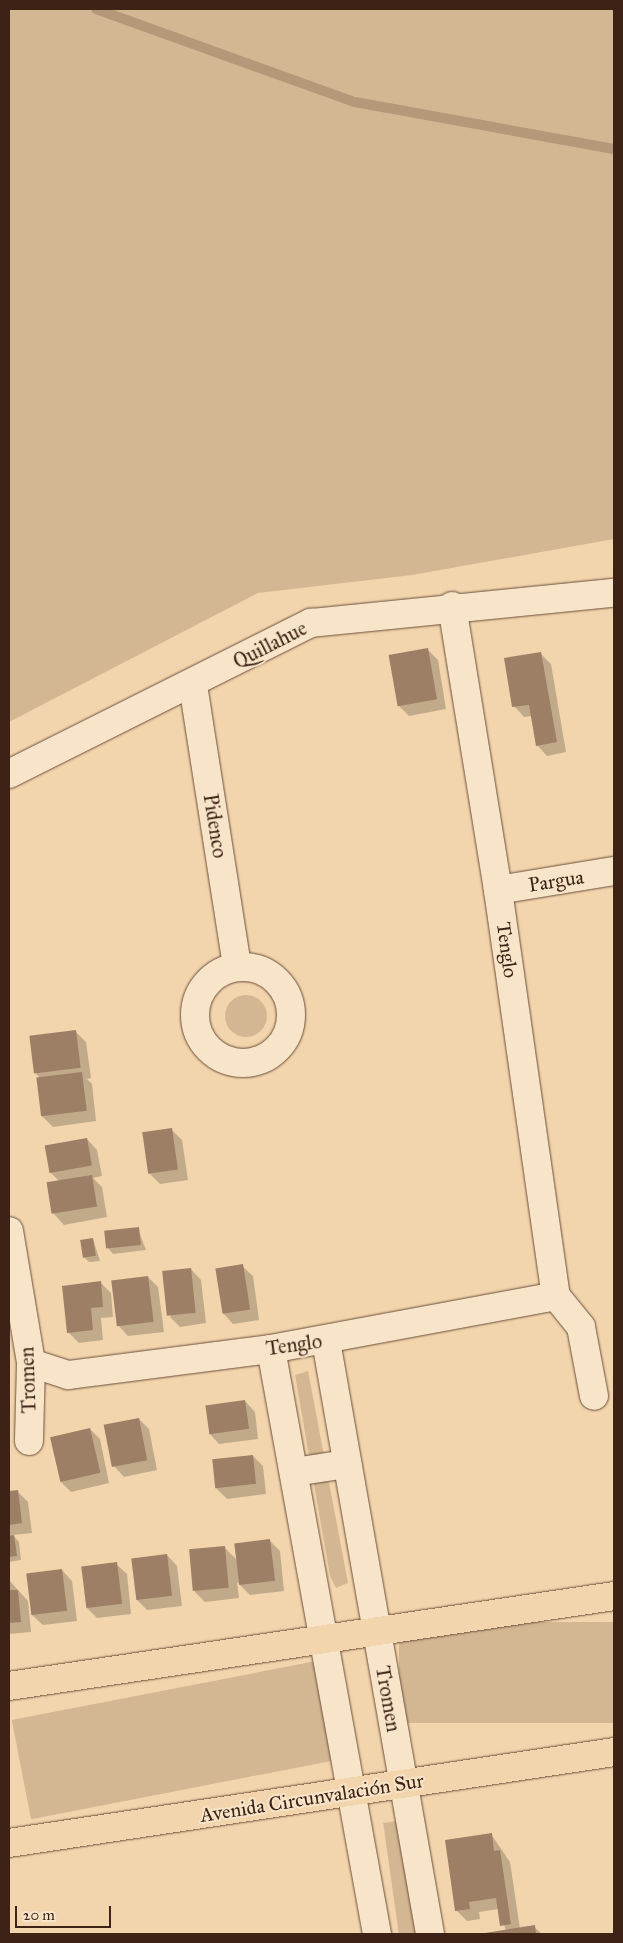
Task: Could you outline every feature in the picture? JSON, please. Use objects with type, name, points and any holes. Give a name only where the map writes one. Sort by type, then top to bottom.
[{"type":"main road","points":[[9,1686],[614,1596]]},
{"type":"main road","name":"Avenida Circunvalación Sur","points":[[9,1843],[614,1752]]},
{"type":"street","name":"Quillahue","points":[[9,774],[193,685],[311,623],[452,606],[614,593]]},
{"type":"street","name":"Tenglo","points":[[452,606],[498,890],[556,1296],[581,1328],[594,1396]]},
{"type":"street","name":"Pidenco","points":[[193,685],[237,967]]},
{"type":"street","name":"Pargua","points":[[498,890],[614,871]]},
{"type":"street","name":"Tromen","points":[[9,1231],[31,1363],[29,1441]]},
{"type":"street","name":"Tenglo","points":[[31,1363],[68,1375],[326,1341],[556,1296]]},
{"type":"street","name":"Tromen","points":[[326,1341],[430,1934]]},
{"type":"street","points":[[271,1349],[377,1934]]},
{"type":"street","points":[[294,1472],[347,1464]]},
{"type":"shaded area","points":[[9,9],[614,9],[614,539],[412,575],[258,593],[9,722]]},
{"type":"shaded area","points":[[250,995],[258,998],[264,1004],[267,1016],[264,1028],[258,1034],[242,1037],[234,1034],[228,1028],[225,1012],[228,1004],[234,998]]},
{"type":"shaded area","points":[[308,1371],[348,1583],[336,1588],[330,1576],[295,1375]]},
{"type":"shaded area","points":[[399,1622],[614,1622],[614,1723],[399,1723]]},
{"type":"shaded area","points":[[321,1660],[340,1759],[31,1819],[12,1720]]},
{"type":"shaded area","points":[[404,1820],[420,1934],[399,1934],[383,1823]]},
{"type":"building","points":[[428,648],[437,699],[398,706],[389,655]]},
{"type":"building","points":[[541,652],[557,742],[536,746],[529,705],[512,707],[504,658]]},
{"type":"building","points":[[76,1030],[81,1068],[34,1073],[29,1036]]},
{"type":"building","points":[[82,1072],[87,1111],[41,1116],[36,1078]]},
{"type":"building","points":[[172,1128],[178,1170],[148,1174],[142,1132]]},
{"type":"building","points":[[87,1138],[92,1166],[50,1173],[45,1145]]},
{"type":"building","points":[[92,1175],[97,1207],[52,1214],[47,1182]]},
{"type":"building","points":[[139,1227],[141,1245],[106,1249],[104,1231]]},
{"type":"building","points":[[93,1238],[96,1256],[83,1258],[80,1240]]},
{"type":"building","points":[[243,1264],[250,1309],[223,1314],[215,1268]]},
{"type":"building","points":[[191,1268],[196,1313],[167,1316],[162,1271]]},
{"type":"building","points":[[148,1276],[154,1322],[117,1326],[111,1281]]},
{"type":"building","points":[[101,1281],[103,1307],[91,1308],[93,1330],[67,1333],[62,1286]]},
{"type":"building","points":[[245,1400],[249,1429],[209,1434],[205,1406]]},
{"type":"building","points":[[139,1418],[147,1460],[112,1467],[104,1425]]},
{"type":"building","points":[[90,1428],[100,1473],[60,1482],[50,1437]]},
{"type":"building","points":[[253,1455],[256,1484],[215,1488],[212,1459]]},
{"type":"building","points":[[18,1490],[22,1523],[9,1525],[9,1491]]},
{"type":"building","points":[[14,1535],[17,1556],[9,1557],[9,1536]]},
{"type":"building","points":[[270,1539],[275,1581],[239,1585],[234,1543]]},
{"type":"building","points":[[225,1546],[229,1588],[193,1591],[189,1549]]},
{"type":"building","points":[[167,1554],[172,1596],[136,1600],[131,1558]]},
{"type":"building","points":[[117,1562],[122,1604],[86,1608],[81,1566]]},
{"type":"building","points":[[62,1569],[67,1611],[31,1615],[26,1573]]},
{"type":"building","points":[[9,1590],[18,1590],[21,1622],[9,1623]]},
{"type":"building","points":[[492,1833],[494,1851],[500,1850],[511,1924],[500,1926],[496,1898],[469,1902],[470,1909],[455,1911],[445,1840]]},
{"type":"building","points":[[535,1925],[536,1934],[485,1934],[485,1933]]},
{"type":"waterway","points":[[96,9],[355,102],[614,149]]}]
